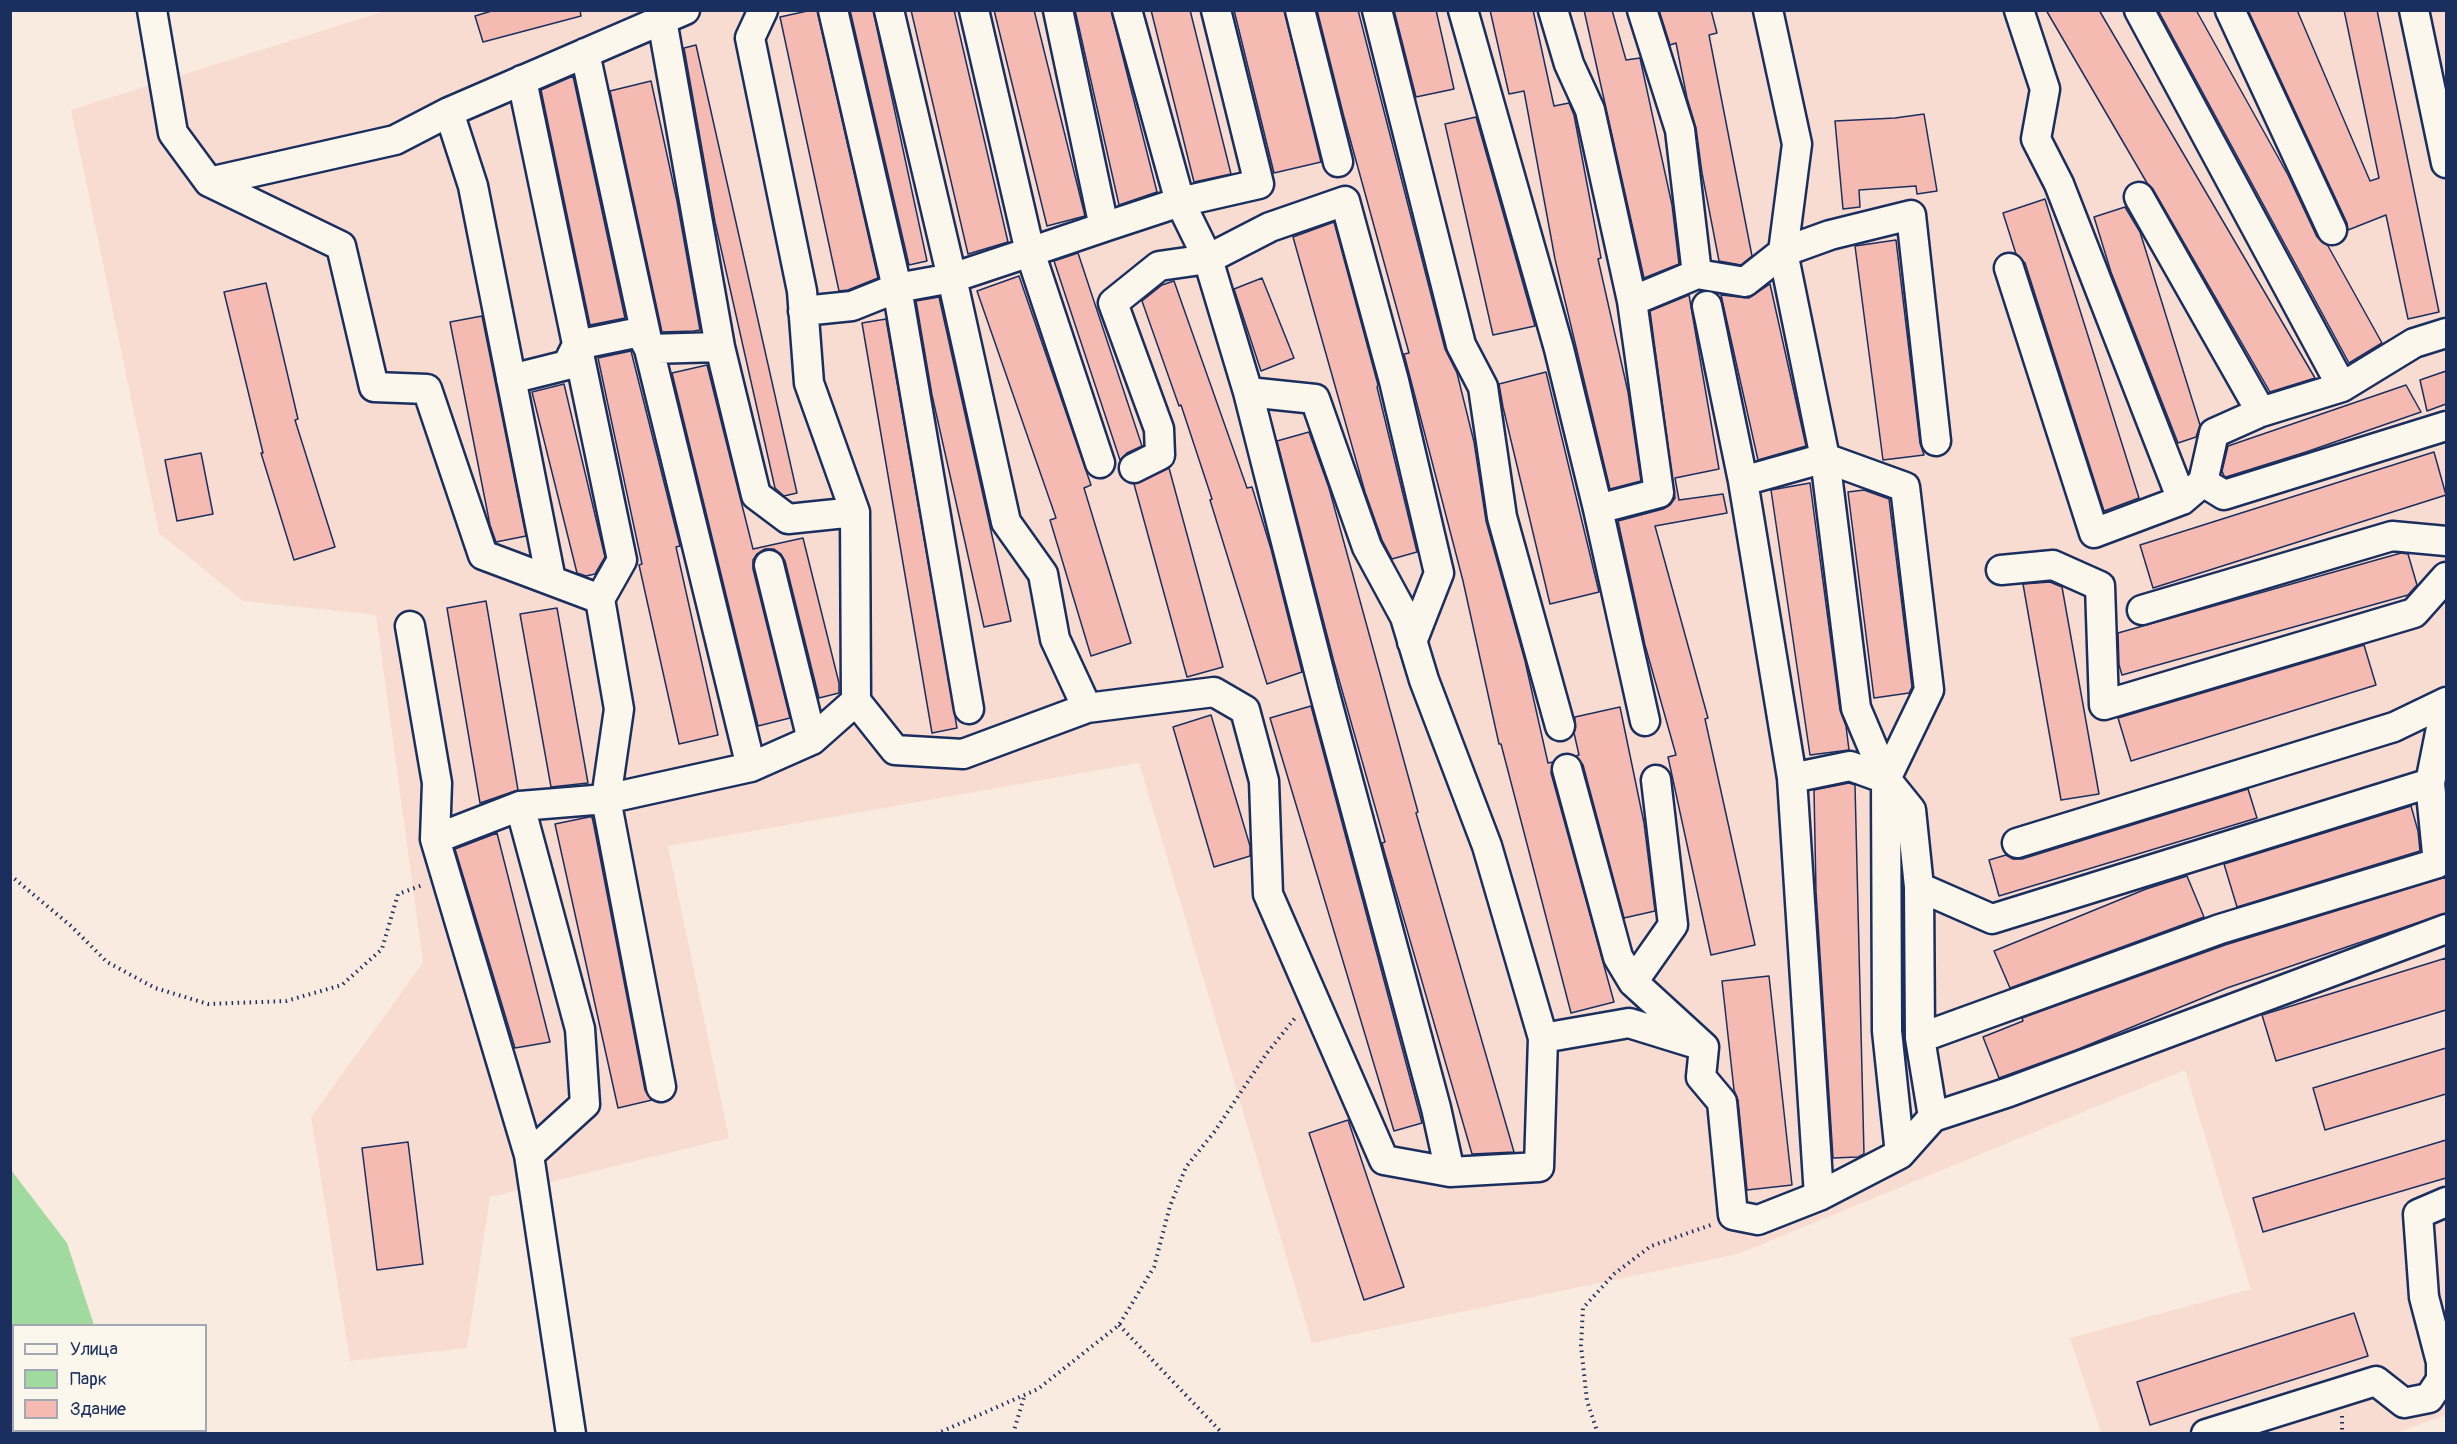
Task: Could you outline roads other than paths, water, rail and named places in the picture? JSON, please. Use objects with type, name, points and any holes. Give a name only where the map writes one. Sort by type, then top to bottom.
[{"type":"lane","points":[[153,10],[173,133],[209,182],[340,246],[374,387],[428,389],[483,555],[600,599]]},
{"type":"lane","points":[[763,10],[750,38],[802,291],[809,383],[855,512],[856,701],[895,750],[963,754],[1087,708],[1214,692],[1245,710],[1264,782],[1268,894],[1384,1160],[1450,1172],[1539,1167],[1543,1038],[1487,846],[1424,680],[1405,617],[1368,546],[1315,399],[1248,392]]},
{"type":"lane","points":[[833,10],[897,288],[969,709]]},
{"type":"lane","points":[[889,10],[1006,522],[1042,574],[1055,639],[1087,708]]},
{"type":"lane","points":[[974,10],[1030,252],[1100,463]]},
{"type":"lane","points":[[1058,10],[1104,226]]},
{"type":"lane","points":[[1127,10],[1179,202],[1208,259],[1248,392],[1323,691],[1436,1108],[1450,1172]]},
{"type":"lane","points":[[803,311],[852,306],[897,288],[952,278],[1179,202],[1258,184],[1216,10]]},
{"type":"lane","points":[[1300,10],[1338,162]]},
{"type":"lane","points":[[1377,10],[1461,345],[1484,387],[1502,517],[1560,726]]},
{"type":"lane","points":[[1463,10],[1559,349],[1598,509],[1645,721]]},
{"type":"lane","points":[[1553,10],[1569,64],[1590,110],[1632,301],[1659,493],[1598,509]]},
{"type":"lane","points":[[1642,10],[1680,130],[1697,274]]},
{"type":"lane","points":[[1768,10],[1797,144],[1783,252],[1825,458],[1856,708],[1886,779],[1911,810],[1919,887],[1920,1038],[1933,1117]]},
{"type":"lane","points":[[2019,10],[2044,89],[2036,139],[2059,184],[2193,491]]},
{"type":"lane","points":[[2139,10],[2342,387]]},
{"type":"lane","points":[[2230,10],[2332,230]]},
{"type":"lane","points":[[2414,10],[2446,163]]},
{"type":"lane","points":[[209,182],[395,140],[449,112],[673,15],[720,347],[756,495],[788,519],[855,512]]},
{"type":"lane","points":[[585,53],[649,349],[751,767]]},
{"type":"lane","points":[[522,81],[622,560],[600,599],[619,709],[606,799],[661,1087]]},
{"type":"lane","points":[[449,112],[473,186],[551,580]]},
{"type":"lane","points":[[2139,196],[2260,412]]},
{"type":"lane","points":[[1134,468],[1160,455],[1159,429],[1113,303],[1159,266],[1208,259],[1270,226],[1345,201],[1394,381],[1439,573],[1412,642]]},
{"type":"lane","points":[[1632,301],[1697,274],[1745,282],[1783,252],[1830,235],[1911,215],[1936,441]]},
{"type":"lane","points":[[2009,268],[2094,532],[2193,491],[2224,495],[2446,426]]},
{"type":"lane","points":[[1707,306],[1743,481],[1792,778],[1819,1196]]},
{"type":"lane","points":[[577,345],[640,332],[649,349]]},
{"type":"lane","points":[[2193,491],[2214,433],[2260,412],[2342,387],[2414,343],[2446,333]]},
{"type":"lane","points":[[511,379],[567,364],[577,345]]},
{"type":"lane","points":[[649,349],[720,347]]},
{"type":"lane","points":[[1743,481],[1825,458],[1905,487],[1929,690],[1886,779],[1887,1031],[1900,1154]]},
{"type":"lane","points":[[2142,610],[2392,536],[2446,541]]},
{"type":"lane","points":[[769,565],[812,740]]},
{"type":"lane","points":[[2001,570],[2053,565],[2100,586],[2104,705],[2414,614],[2446,577]]},
{"type":"lane","points":[[410,626],[437,783],[435,839],[529,1155],[571,1434]]},
{"type":"lane","points":[[435,839],[520,806],[606,799],[751,767],[812,740],[856,701]]},
{"type":"lane","points":[[1920,1038],[2220,929],[2438,863],[2430,783],[2446,702]]},
{"type":"lane","points":[[2016,843],[2394,727],[2446,702]]},
{"type":"lane","points":[[1792,778],[1850,766],[1886,779]]},
{"type":"lane","points":[[1567,769],[1618,957],[1633,982],[1704,1047]]},
{"type":"lane","points":[[1633,982],[1672,925],[1656,780]]},
{"type":"lane","points":[[1919,887],[1992,920],[2430,783]]},
{"type":"lane","points":[[520,806],[580,1029],[585,1104],[529,1155]]},
{"type":"lane","points":[[1704,1047],[1701,1077],[1722,1102],[1733,1215],[1758,1220],[1819,1196],[1900,1154],[1933,1117],[2009,1092],[2446,928]]},
{"type":"lane","points":[[1543,1038],[1629,1023],[1704,1047]]},
{"type":"lane","points":[[2206,1434],[2376,1381],[2404,1403],[2429,1398],[2441,1380],[2441,1362],[2424,1297],[2418,1214],[2446,1202]]}]
